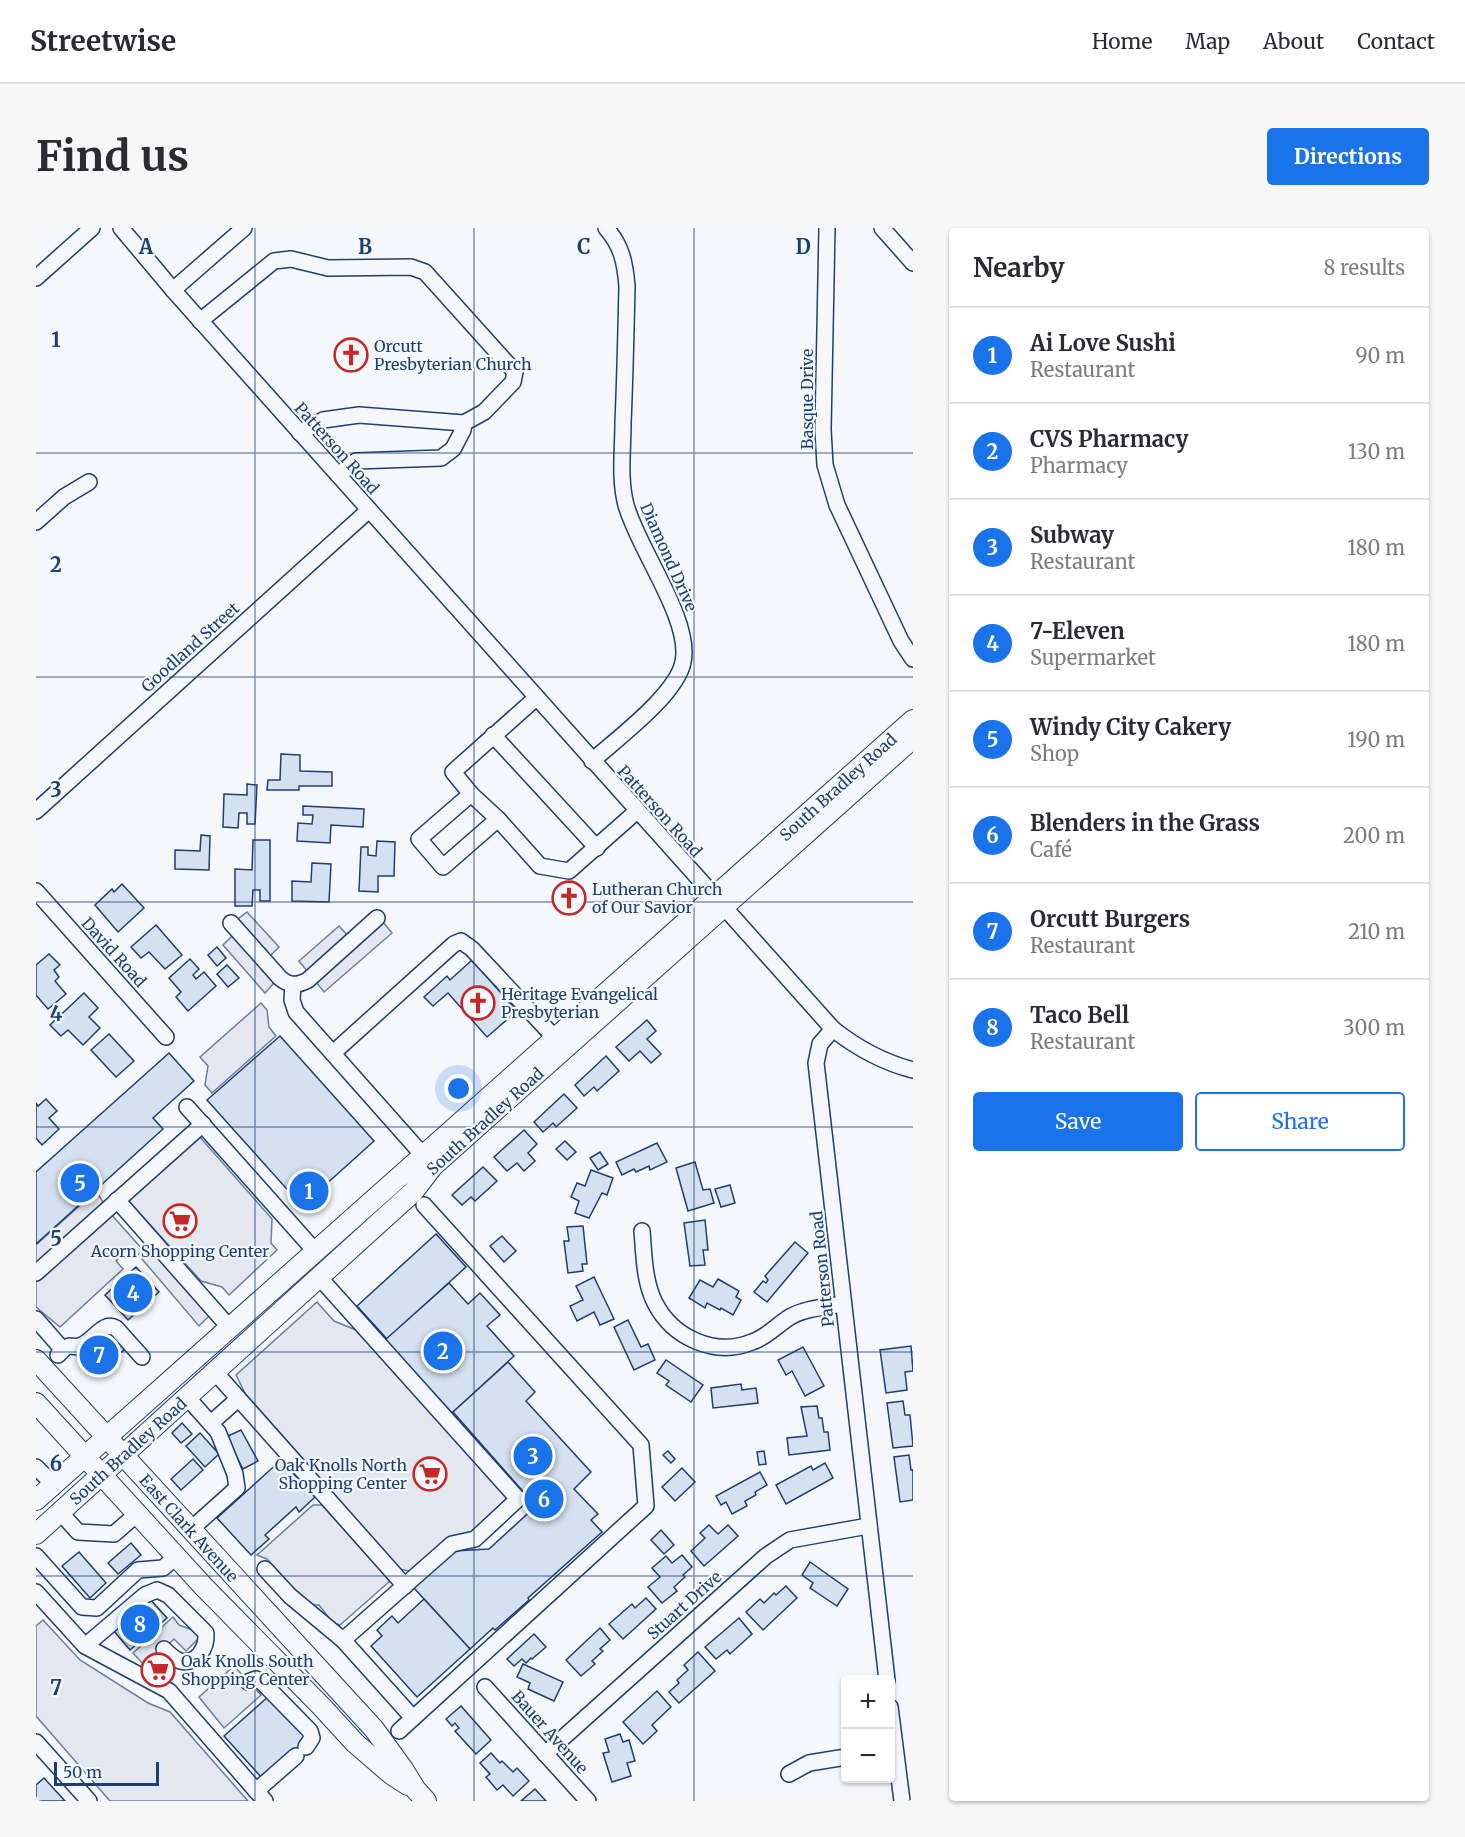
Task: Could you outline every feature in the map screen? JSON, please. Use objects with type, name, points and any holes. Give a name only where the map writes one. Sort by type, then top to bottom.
[{"type":"main road","name":"South Bradley Road","points":[[36,1500],[315,1251],[428,1161],[718,903],[913,720]]},
{"type":"main road","name":"South Bradley Road","points":[[36,1534],[412,1192],[428,1161],[555,1038],[913,738]]},
{"type":"main road","points":[[256,1334],[265,1310],[308,1270],[316,1256],[315,1251],[322,1252],[335,1247],[375,1211],[399,1204]]},
{"type":"main road","name":"East Clark Avenue","points":[[36,1360],[374,1729],[380,1752],[391,1774],[421,1796]]},
{"type":"main road","name":"East Clark Avenue","points":[[36,1402],[203,1586],[355,1743],[380,1752]]},
{"type":"main road","name":"East Clark Avenue","points":[[203,1586],[209,1586],[218,1592],[280,1649],[284,1650],[294,1642]]},
{"type":"street","points":[[36,278],[92,228]]},
{"type":"street","name":"Patterson Road","points":[[122,228],[200,321],[832,1029],[820,1044],[816,1063],[886,1675]]},
{"type":"street","points":[[173,290],[244,228]]},
{"type":"street","name":"Diamond Drive","points":[[592,761],[668,693],[678,678],[685,641],[680,623],[638,535],[626,504],[622,470],[627,286],[625,262],[613,236],[606,228]]},
{"type":"street","name":"Basque Drive","points":[[827,228],[823,430],[825,465],[837,505],[902,641],[913,659]]},
{"type":"street","points":[[882,228],[913,263]]},
{"type":"street","points":[[200,321],[274,261],[291,259],[328,268],[411,267],[425,272],[515,372],[513,382],[483,412],[464,423],[359,415],[323,420],[300,433]]},
{"type":"street","points":[[338,475],[356,461],[441,458],[453,449],[463,430],[464,423]]},
{"type":"street","points":[[36,522],[64,497],[89,482]]},
{"type":"street","name":"Goodland Street","points":[[36,811],[369,510]]},
{"type":"street","points":[[536,698],[453,772],[471,794],[498,819],[540,866],[569,871],[637,811]]},
{"type":"street","points":[[493,735],[597,848]]},
{"type":"street","points":[[471,794],[419,839],[443,867],[498,819]]},
{"type":"street","name":"David Road","points":[[36,891],[166,1037]]},
{"type":"street","points":[[231,923],[280,978],[293,985],[308,980],[377,918]]},
{"type":"street","points":[[333,1053],[454,944],[461,941],[472,949],[555,1038]]},
{"type":"street","points":[[293,985],[292,1000],[296,1012],[428,1161]]},
{"type":"street","points":[[832,1029],[879,1059],[913,1070]]},
{"type":"street","points":[[187,1107],[315,1251]]},
{"type":"street","points":[[36,1273],[202,1124]]},
{"type":"street","points":[[117,1200],[229,1327]]},
{"type":"street","points":[[399,1731],[646,1506],[640,1446],[424,1205]]},
{"type":"street","points":[[642,1231],[649,1287],[656,1304],[680,1333],[707,1346],[737,1347],[768,1334],[792,1316],[807,1310],[843,1304]]},
{"type":"street","points":[[319,1277],[518,1499],[475,1539],[452,1544],[343,1640]]},
{"type":"street","points":[[36,1319],[63,1350],[89,1341],[106,1326],[111,1325],[142,1357]]},
{"type":"street","points":[[215,1372],[405,1586]]},
{"type":"street","points":[[187,1397],[218,1432],[235,1474],[237,1488],[190,1530]]},
{"type":"street","points":[[211,1423],[238,1399]]},
{"type":"street","points":[[36,1467],[53,1485]]},
{"type":"street","points":[[60,1512],[78,1532],[114,1534],[138,1513]]},
{"type":"street","name":"Stuart Drive","points":[[545,1754],[766,1556],[790,1540],[868,1526]]},
{"type":"street","points":[[36,1556],[82,1607],[97,1608],[138,1570],[163,1568],[176,1557]]},
{"type":"street","points":[[265,1569],[290,1596],[343,1640],[413,1718]]},
{"type":"street","points":[[85,1646],[145,1595],[157,1590],[168,1595],[206,1634],[206,1647],[189,1661],[174,1658],[164,1649]]},
{"type":"street","points":[[36,1592],[85,1646],[169,1691],[261,1796],[312,1738],[310,1731],[262,1682],[256,1679],[248,1682]]},
{"type":"street","name":"Bauer Avenue","points":[[485,1687],[588,1801]]},
{"type":"street","points":[[36,1742],[89,1801]]},
{"type":"street","points":[[789,1774],[808,1763],[841,1758]]},
{"type":"street","points":[[895,1761],[902,1801]]},
{"type":"shaded area","points":[[247,912],[279,947],[270,956],[273,984],[265,993],[223,945],[231,937],[238,919]]},
{"type":"shaded area","points":[[383,922],[392,933],[324,992],[299,961],[339,926],[350,938]]},
{"type":"shaded area","points":[[261,1003],[267,1010],[269,1027],[276,1036],[212,1093],[205,1085],[208,1066],[200,1057]]},
{"type":"shaded area","points":[[199,1136],[272,1219],[271,1243],[277,1250],[229,1295],[222,1287],[201,1281],[127,1199]]},
{"type":"shaded area","points":[[96,1191],[110,1213],[143,1250],[136,1257],[128,1249],[116,1261],[123,1269],[60,1327],[36,1307],[36,1245]]},
{"type":"shaded area","points":[[155,1247],[212,1313],[199,1326],[142,1259]]},
{"type":"shaded area","points":[[317,1302],[334,1321],[356,1330],[508,1497],[472,1533],[450,1537],[409,1571],[399,1569],[248,1399],[236,1375]]},
{"type":"shaded area","points":[[313,1505],[322,1505],[390,1581],[340,1625],[333,1623],[319,1605],[308,1605],[267,1559],[257,1555]]},
{"type":"shaded area","points":[[173,1617],[179,1625],[195,1631],[200,1637],[186,1651],[174,1639],[145,1666],[133,1653]]},
{"type":"shaded area","points":[[43,1620],[80,1660],[148,1703],[170,1712],[248,1801],[110,1801],[36,1716],[36,1626]]},
{"type":"shaded area","points":[[234,1666],[261,1695],[224,1728],[199,1697]]},
{"type":"building","points":[[281,754],[300,755],[300,771],[332,772],[332,786],[299,786],[299,790],[267,790],[268,780],[280,780]]},
{"type":"building","points":[[247,784],[257,785],[255,824],[247,824],[247,813],[239,813],[238,828],[223,827],[224,794],[247,795]]},
{"type":"building","points":[[303,806],[364,809],[363,827],[331,825],[330,843],[297,841],[298,823],[312,824],[313,815],[303,815]]},
{"type":"building","points":[[201,835],[210,836],[209,870],[175,869],[175,850],[200,851]]},
{"type":"building","points":[[253,840],[270,840],[270,901],[260,901],[260,890],[253,890],[252,906],[235,906],[235,869],[252,870]]},
{"type":"building","points":[[377,841],[395,842],[394,876],[378,876],[378,892],[359,891],[361,847],[368,847],[368,855],[376,856]]},
{"type":"building","points":[[312,863],[331,864],[329,902],[292,901],[292,881],[311,882]]},
{"type":"building","points":[[122,884],[144,908],[118,932],[95,905],[112,889],[114,892]]},
{"type":"building","points":[[156,925],[182,955],[165,969],[149,952],[141,958],[131,947]]},
{"type":"building","points":[[217,947],[226,958],[217,966],[208,955]]},
{"type":"building","points":[[49,954],[60,965],[54,970],[59,977],[55,981],[66,994],[48,1009],[36,995],[36,965]]},
{"type":"building","points":[[190,959],[199,969],[193,975],[196,979],[204,972],[216,986],[188,1011],[176,997],[181,992],[169,978]]},
{"type":"building","points":[[472,960],[517,1011],[487,1037],[448,993],[433,1006],[424,997],[447,976],[450,980]]},
{"type":"building","points":[[227,965],[239,978],[228,987],[217,974]]},
{"type":"building","points":[[84,993],[98,1008],[89,1017],[100,1028],[83,1045],[68,1030],[61,1036],[50,1025]]},
{"type":"building","points":[[647,1020],[656,1031],[647,1039],[661,1054],[651,1063],[640,1051],[629,1061],[616,1047]]},
{"type":"building","points":[[109,1034],[134,1061],[116,1077],[91,1050]]},
{"type":"building","points":[[280,1036],[374,1141],[302,1206],[207,1100]]},
{"type":"building","points":[[169,1053],[194,1081],[153,1118],[163,1129],[36,1244],[36,1172]]},
{"type":"building","points":[[606,1056],[619,1071],[597,1091],[594,1087],[584,1096],[575,1085]]},
{"type":"building","points":[[564,1094],[577,1108],[556,1127],[553,1123],[543,1132],[534,1122]]},
{"type":"building","points":[[46,1099],[57,1111],[49,1118],[59,1129],[42,1145],[36,1138],[36,1103],[38,1106]]},
{"type":"building","points":[[524,1130],[537,1144],[528,1153],[535,1161],[524,1171],[517,1163],[507,1171],[494,1157]]},
{"type":"building","points":[[565,1141],[576,1152],[567,1160],[556,1149]]},
{"type":"building","points":[[657,1143],[667,1162],[650,1170],[649,1166],[636,1172],[634,1169],[622,1175],[616,1162]]},
{"type":"building","points":[[600,1152],[608,1164],[598,1170],[590,1158]]},
{"type":"building","points":[[695,1162],[703,1190],[710,1189],[714,1203],[688,1211],[676,1168]]},
{"type":"building","points":[[483,1167],[497,1181],[475,1201],[471,1197],[462,1205],[452,1195]]},
{"type":"building","points":[[591,1170],[613,1178],[607,1195],[602,1193],[589,1218],[575,1213],[579,1201],[571,1197],[577,1183],[585,1186]]},
{"type":"building","points":[[730,1185],[735,1203],[721,1207],[715,1189]]},
{"type":"building","points":[[705,1220],[708,1250],[703,1250],[705,1265],[690,1266],[684,1223]]},
{"type":"building","points":[[583,1226],[587,1264],[582,1264],[583,1271],[568,1273],[564,1241],[569,1241],[567,1227]]},
{"type":"building","points":[[436,1234],[466,1267],[387,1339],[357,1306]]},
{"type":"building","points":[[502,1236],[516,1251],[504,1262],[490,1246]]},
{"type":"building","points":[[795,1242],[808,1253],[767,1302],[754,1292],[763,1281],[766,1283],[768,1280],[765,1276]]},
{"type":"building","points":[[136,1267],[159,1292],[128,1320],[105,1295]]},
{"type":"building","points":[[594,1277],[614,1319],[600,1325],[594,1312],[577,1321],[570,1306],[583,1300],[576,1286]]},
{"type":"building","points":[[718,1279],[739,1291],[736,1297],[741,1300],[733,1315],[707,1303],[705,1308],[689,1298],[700,1280],[713,1287]]},
{"type":"building","points":[[449,1283],[468,1304],[480,1293],[500,1315],[487,1326],[514,1356],[452,1413],[385,1340]]},
{"type":"building","points":[[628,1320],[641,1347],[648,1344],[655,1360],[634,1370],[614,1327]]},
{"type":"building","points":[[107,1328],[125,1349],[103,1369],[101,1366],[93,1374],[77,1356]]},
{"type":"building","points":[[911,1346],[913,1371],[905,1372],[907,1390],[886,1393],[880,1350]]},
{"type":"building","points":[[803,1347],[824,1386],[805,1396],[792,1371],[786,1375],[778,1360]]},
{"type":"building","points":[[666,1360],[703,1385],[691,1402],[666,1385],[669,1381],[657,1373]]},
{"type":"building","points":[[508,1362],[535,1392],[526,1401],[591,1472],[574,1489],[598,1514],[591,1520],[602,1532],[528,1598],[529,1600],[470,1649],[413,1587],[453,1551],[489,1549],[536,1506],[453,1412]]},
{"type":"building","points":[[741,1384],[742,1390],[756,1388],[758,1403],[713,1408],[711,1388]]},
{"type":"building","points":[[903,1401],[905,1415],[910,1415],[913,1446],[893,1448],[887,1403]]},
{"type":"building","points":[[817,1406],[824,1432],[828,1432],[830,1450],[789,1455],[787,1438],[807,1436],[801,1407]]},
{"type":"building","points":[[182,1423],[192,1434],[181,1443],[172,1433]]},
{"type":"building","points":[[241,1430],[258,1461],[243,1469],[226,1437]]},
{"type":"building","points":[[200,1433],[219,1454],[205,1467],[186,1446]]},
{"type":"building","points":[[668,1451],[675,1459],[671,1463],[663,1455]]},
{"type":"building","points":[[764,1451],[766,1464],[759,1465],[757,1452]]},
{"type":"building","points":[[909,1455],[911,1470],[913,1470],[913,1500],[900,1502],[894,1457]]},
{"type":"building","points":[[193,1459],[203,1470],[181,1490],[171,1479]]},
{"type":"building","points":[[281,1460],[315,1497],[299,1512],[296,1507],[265,1535],[269,1539],[251,1555],[217,1518]]},
{"type":"building","points":[[825,1463],[833,1478],[786,1504],[776,1485],[811,1466],[813,1470]]},
{"type":"building","points":[[682,1468],[695,1482],[675,1501],[662,1487]]},
{"type":"building","points":[[760,1472],[767,1485],[745,1501],[747,1506],[732,1514],[726,1502],[721,1505],[716,1496]]},
{"type":"building","points":[[709,1525],[718,1534],[728,1525],[738,1536],[704,1566],[691,1551],[705,1538],[700,1533]]},
{"type":"building","points":[[661,1530],[674,1545],[664,1554],[651,1540]]},
{"type":"building","points":[[131,1543],[141,1555],[118,1574],[108,1563]]},
{"type":"building","points":[[79,1552],[106,1583],[90,1598],[62,1566]]},
{"type":"building","points":[[682,1555],[692,1567],[674,1587],[677,1591],[662,1603],[648,1587],[660,1577],[652,1568],[666,1556],[672,1563]]},
{"type":"building","points":[[810,1562],[848,1589],[837,1606],[810,1588],[813,1583],[802,1575]]},
{"type":"building","points":[[786,1586],[797,1598],[763,1630],[746,1612],[760,1599],[764,1603]]},
{"type":"building","points":[[149,1598],[167,1618],[130,1650],[113,1630]]},
{"type":"building","points":[[646,1598],[656,1609],[623,1639],[609,1624],[632,1604],[635,1608]]},
{"type":"building","points":[[424,1599],[470,1649],[417,1697],[371,1646],[382,1636],[377,1630],[392,1616],[398,1623]]},
{"type":"building","points":[[739,1618],[752,1634],[730,1654],[727,1650],[716,1659],[705,1647]]},
{"type":"building","points":[[600,1628],[610,1640],[600,1649],[603,1651],[592,1661],[595,1664],[581,1676],[566,1660]]},
{"type":"building","points":[[534,1634],[546,1647],[526,1663],[522,1659],[514,1666],[507,1659]]},
{"type":"building","points":[[698,1652],[715,1671],[679,1703],[669,1692],[688,1670],[684,1665]]},
{"type":"building","points":[[523,1664],[563,1682],[554,1701],[528,1689],[530,1683],[517,1677]]},
{"type":"building","points":[[657,1691],[671,1707],[652,1725],[657,1731],[643,1744],[623,1722]]},
{"type":"building","points":[[269,1696],[305,1736],[300,1741],[309,1751],[299,1759],[291,1750],[261,1777],[224,1736]]},
{"type":"building","points":[[461,1706],[491,1740],[476,1754],[455,1731],[459,1728],[455,1723],[452,1726],[446,1719]]},
{"type":"building","points":[[620,1734],[623,1742],[629,1740],[635,1761],[627,1763],[631,1776],[612,1782],[603,1753],[609,1752],[605,1739]]},
{"type":"building","points":[[491,1753],[513,1772],[517,1768],[529,1781],[513,1796],[503,1785],[497,1790],[486,1777],[490,1774],[480,1763]]},
{"type":"building","points":[[44,1778],[65,1801],[36,1801],[36,1785]]},
{"type":"building","points":[[535,1789],[546,1801],[521,1801]]},
{"type":"place","name":"Orcutt Presbyterian Church","points":[[351,355]]},
{"type":"place","name":"Lutheran Church of Our Savior","points":[[569,898]]},
{"type":"place","name":"Heritage Evangelical Presbyterian","points":[[478,1003]]},
{"type":"place","name":"Windy City Cakery","points":[[80,1183]]},
{"type":"place","name":"Ai Love Sushi","points":[[309,1191]]},
{"type":"place","name":"Acorn Shopping Center","points":[[180,1221]]},
{"type":"place","name":"7-Eleven","points":[[133,1293]]},
{"type":"place","name":"CVS Pharmacy","points":[[443,1351]]},
{"type":"place","name":"Orcutt Burgers","points":[[99,1355]]},
{"type":"place","name":"Subway","points":[[533,1456]]},
{"type":"place","name":"Oak Knolls North Shopping Center","points":[[430,1474]]},
{"type":"place","name":"Blenders in the Grass","points":[[544,1499]]},
{"type":"place","name":"Taco Bell","points":[[140,1624]]},
{"type":"place","name":"Oak Knolls South Shopping Center","points":[[158,1670]]}]
